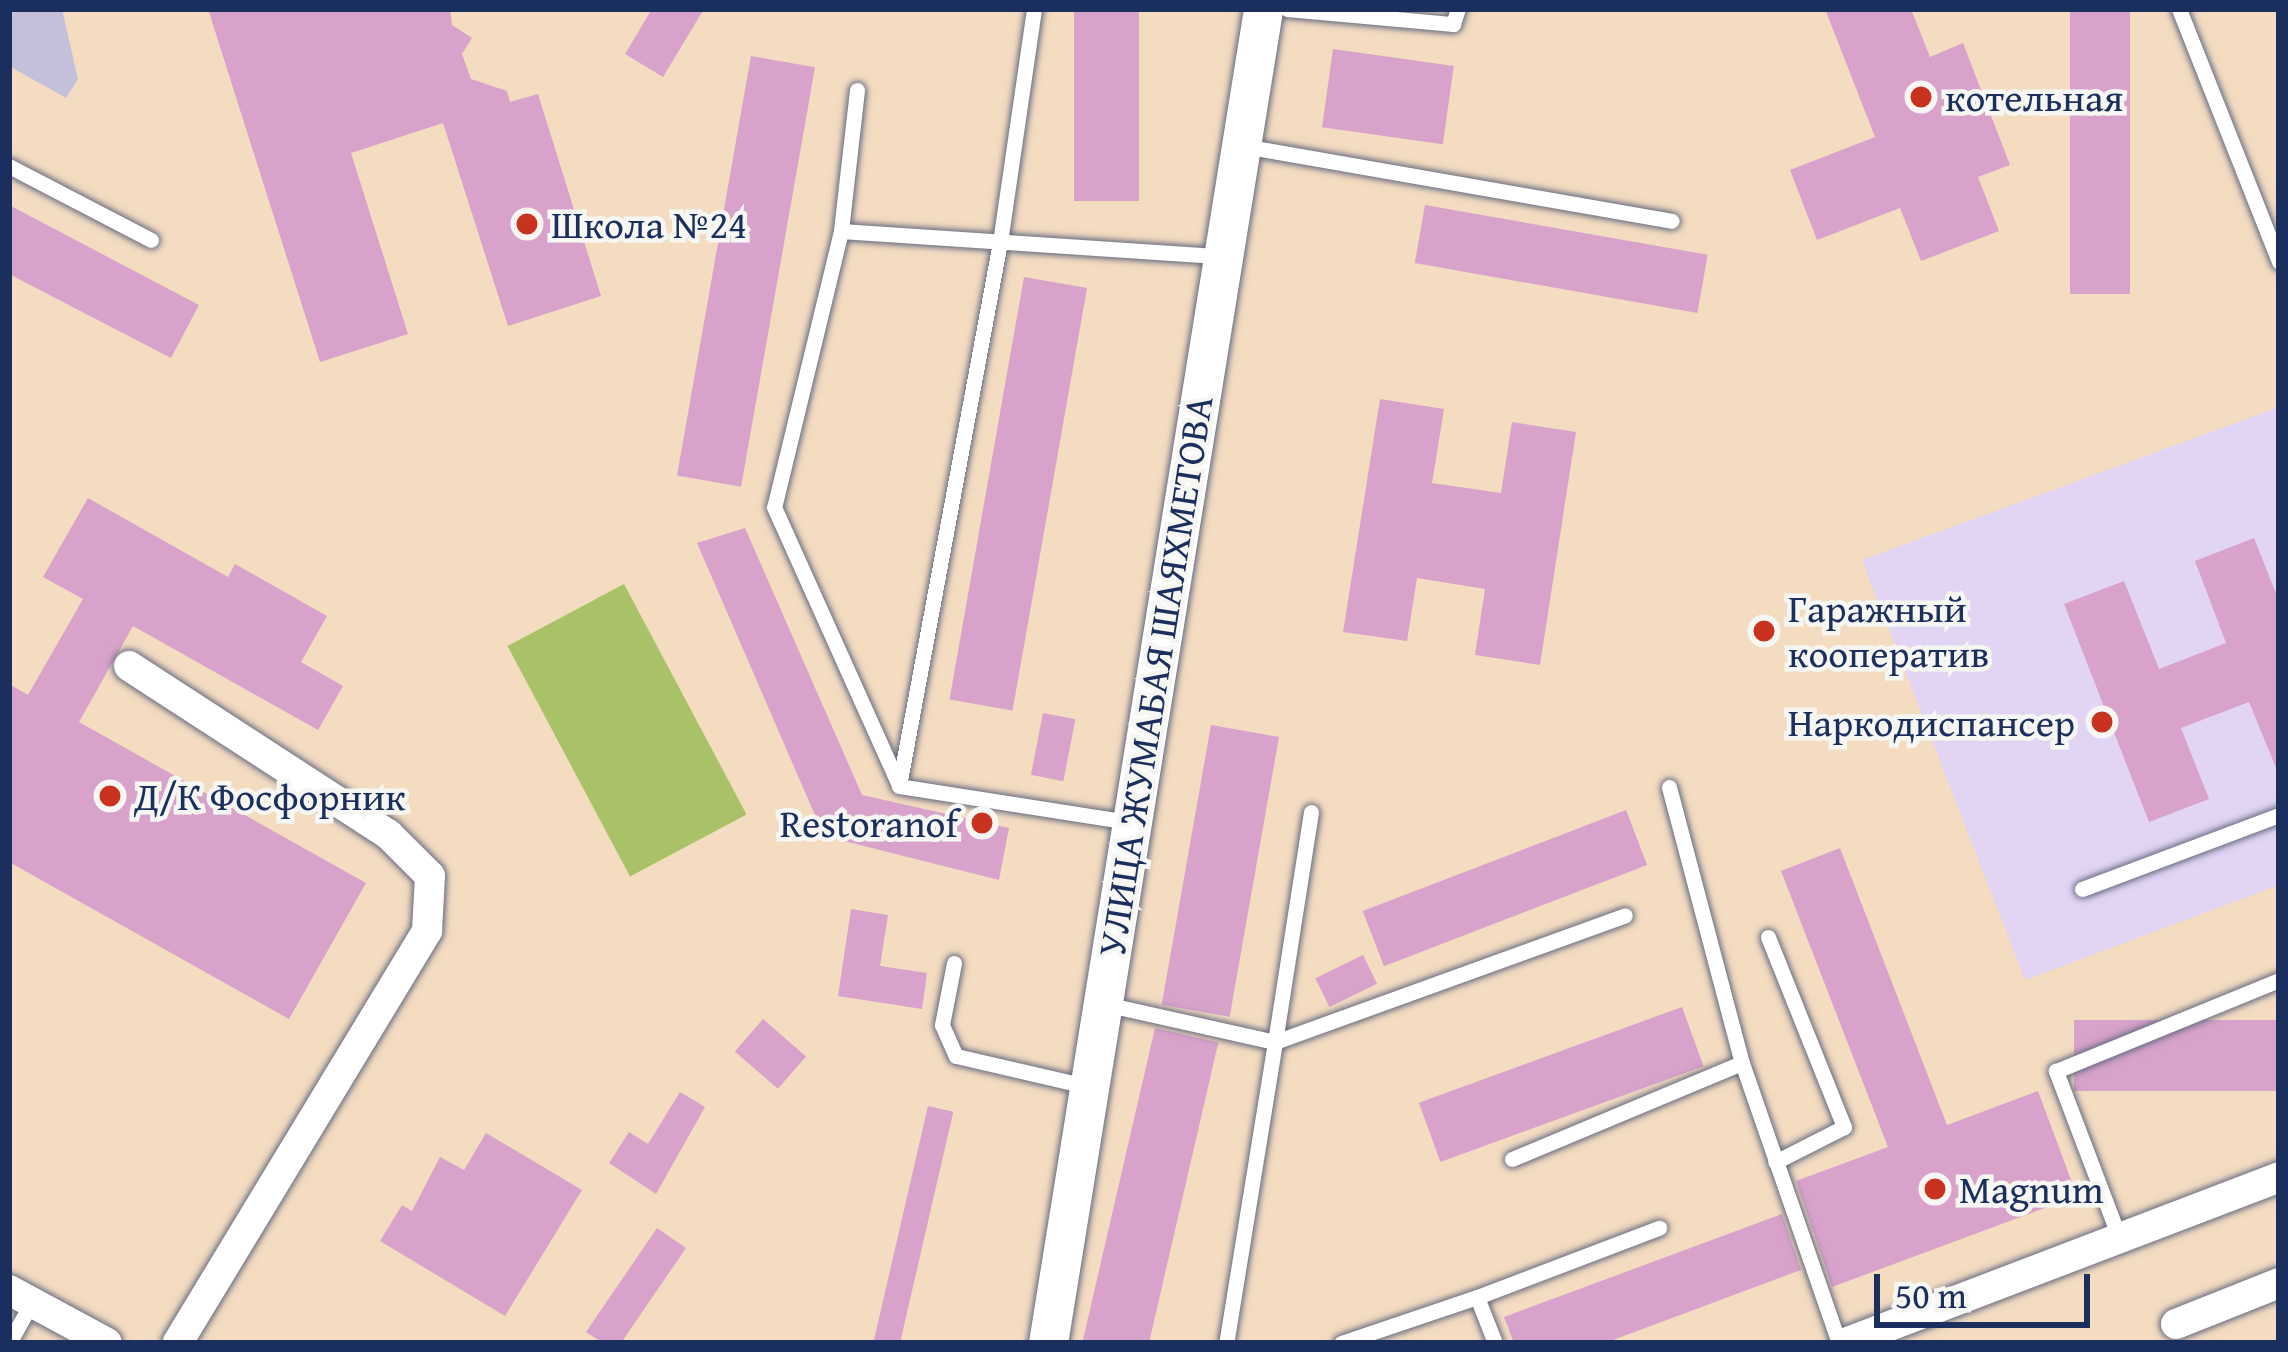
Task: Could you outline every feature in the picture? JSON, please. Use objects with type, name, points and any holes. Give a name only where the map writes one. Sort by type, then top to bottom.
[{"type":"street","name":"УЛИЦА ЖУМАБАЯ ШАЯХМЕТОВА","points":[[1048,1343],[1263,9]]},
{"type":"street","points":[[128,666],[388,834],[430,876],[427,932],[177,1343]]},
{"type":"street","points":[[1842,1343],[2279,1177]]},
{"type":"street","points":[[2180,1333],[2279,1283]]},
{"type":"street","points":[[20,1296],[107,1343]]},
{"type":"lane","points":[[899,785],[1000,242],[1034,9]]},
{"type":"lane","points":[[1287,9],[1453,24],[1458,9]]},
{"type":"lane","points":[[2179,9],[2279,262]]},
{"type":"lane","points":[[856,90],[841,231],[774,507],[899,785]]},
{"type":"lane","points":[[1240,146],[1671,220]]},
{"type":"lane","points":[[9,166],[151,240]]},
{"type":"lane","points":[[841,231],[1223,256]]},
{"type":"lane","points":[[899,785],[1130,822]]},
{"type":"lane","points":[[1670,787],[1742,1063],[1842,1343]]},
{"type":"lane","points":[[1226,1343],[1311,812]]},
{"type":"lane","points":[[2082,889],[2279,815]]},
{"type":"lane","points":[[1102,1003],[1275,1042],[1625,915]]},
{"type":"lane","points":[[1768,937],[1844,1127],[1775,1162]]},
{"type":"lane","points":[[954,964],[942,1025],[956,1056],[1089,1087]]},
{"type":"lane","points":[[2119,1238],[2056,1070],[2279,980]]},
{"type":"lane","points":[[1512,1159],[1742,1063]]},
{"type":"lane","points":[[1341,1343],[1659,1228]]},
{"type":"lane","points":[[9,1343],[20,1296]]},
{"type":"lane","points":[[1477,1297],[1495,1343]]},
{"type":"shaded area","points":[[9,9],[62,9],[78,79],[66,98],[9,66]]},
{"type":"shaded area","name":"Наркодиспансер","points":[[2279,407],[2279,885],[2025,980],[1862,560]]},
{"type":"green space","points":[[624,584],[747,814],[630,876],[507,646]]},
{"type":"building","name":"Школа №24","points":[[208,9],[450,9],[452,25],[472,38],[462,54],[471,79],[507,91],[510,102],[538,94],[601,296],[508,326],[443,123],[351,153],[408,334],[320,362]]},
{"type":"building","points":[[652,9],[704,9],[663,77],[625,54]]},
{"type":"building","points":[[1074,9],[1139,9],[1139,201],[1074,201]]},
{"type":"building","name":"котельная","points":[[1825,9],[1911,9],[1930,57],[1963,43],[2010,165],[1978,177],[1999,231],[1921,261],[1900,208],[1817,240],[1790,170],[1875,137]]},
{"type":"building","points":[[2070,9],[2130,9],[2130,294],[2070,294]]},
{"type":"building","points":[[1333,49],[1454,66],[1443,144],[1322,127]]},
{"type":"building","points":[[751,56],[815,67],[741,487],[677,476]]},
{"type":"building","points":[[9,205],[199,305],[171,358],[9,274]]},
{"type":"building","points":[[1425,205],[1708,255],[1697,313],[1415,263]]},
{"type":"building","points":[[1024,277],[1087,288],[1013,711],[950,699]]},
{"type":"building","points":[[1380,399],[1444,409],[1432,483],[1501,493],[1512,422],[1576,432],[1540,665],[1475,655],[1485,589],[1417,578],[1407,641],[1343,632]]},
{"type":"building","name":"Д/К Фосфорник","points":[[88,498],[228,577],[235,564],[327,616],[301,662],[343,686],[318,730],[133,626],[79,722],[366,883],[289,1019],[9,862],[9,684],[28,695],[83,599],[43,577]]},
{"type":"building","points":[[745,528],[862,795],[1009,828],[999,880],[824,836],[697,543]]},
{"type":"building","points":[[2254,538],[2279,601],[2279,775],[2249,702],[2181,728],[2209,799],[2149,822],[2064,604],[2124,581],[2159,669],[2226,643],[2195,561]]},
{"type":"building","points":[[1043,713],[1075,719],[1063,781],[1031,775]]},
{"type":"building","points":[[1211,725],[1279,737],[1230,1017],[1162,1005]]},
{"type":"building","points":[[1626,810],[1647,865],[1384,966],[1363,911]]},
{"type":"building","name":"Magnum","points":[[1840,848],[1947,1125],[2038,1091],[2077,1196],[1832,1287],[1796,1181],[1888,1147],[1781,871]]},
{"type":"building","points":[[851,909],[888,915],[880,966],[927,973],[922,1009],[838,996]]},
{"type":"building","points":[[1363,955],[1377,984],[1329,1007],[1315,978]]},
{"type":"building","points":[[1682,1007],[1704,1066],[1440,1162],[1419,1103]]},
{"type":"building","points":[[763,1019],[806,1056],[778,1089],[735,1051]]},
{"type":"building","points":[[2074,1020],[2279,1020],[2279,1091],[2074,1091]]},
{"type":"building","points":[[1155,1028],[1218,1043],[1149,1343],[1083,1341]]},
{"type":"building","points":[[680,1092],[705,1107],[656,1194],[609,1163],[629,1132],[648,1144]]},
{"type":"building","points":[[928,1106],[953,1112],[900,1343],[874,1342]]},
{"type":"building","points":[[486,1133],[582,1190],[505,1316],[380,1241],[402,1205],[412,1211],[440,1157],[464,1170]]},
{"type":"building","points":[[1782,1214],[1801,1270],[1605,1343],[1514,1343],[1504,1317]]},
{"type":"building","points":[[657,1228],[686,1248],[621,1343],[603,1343],[586,1332]]},
{"type":"place","name":"котельная","points":[[1921,97]]},
{"type":"place","name":"Школа №24","points":[[527,224]]},
{"type":"place","name":"Гаражный кооператив","points":[[1764,631]]},
{"type":"place","name":"Наркодиспансер","points":[[2102,722]]},
{"type":"place","name":"Д/К Фосфорник","points":[[110,796]]},
{"type":"place","name":"Restoranof","points":[[982,823]]},
{"type":"place","name":"Magnum","points":[[1935,1189]]}]
